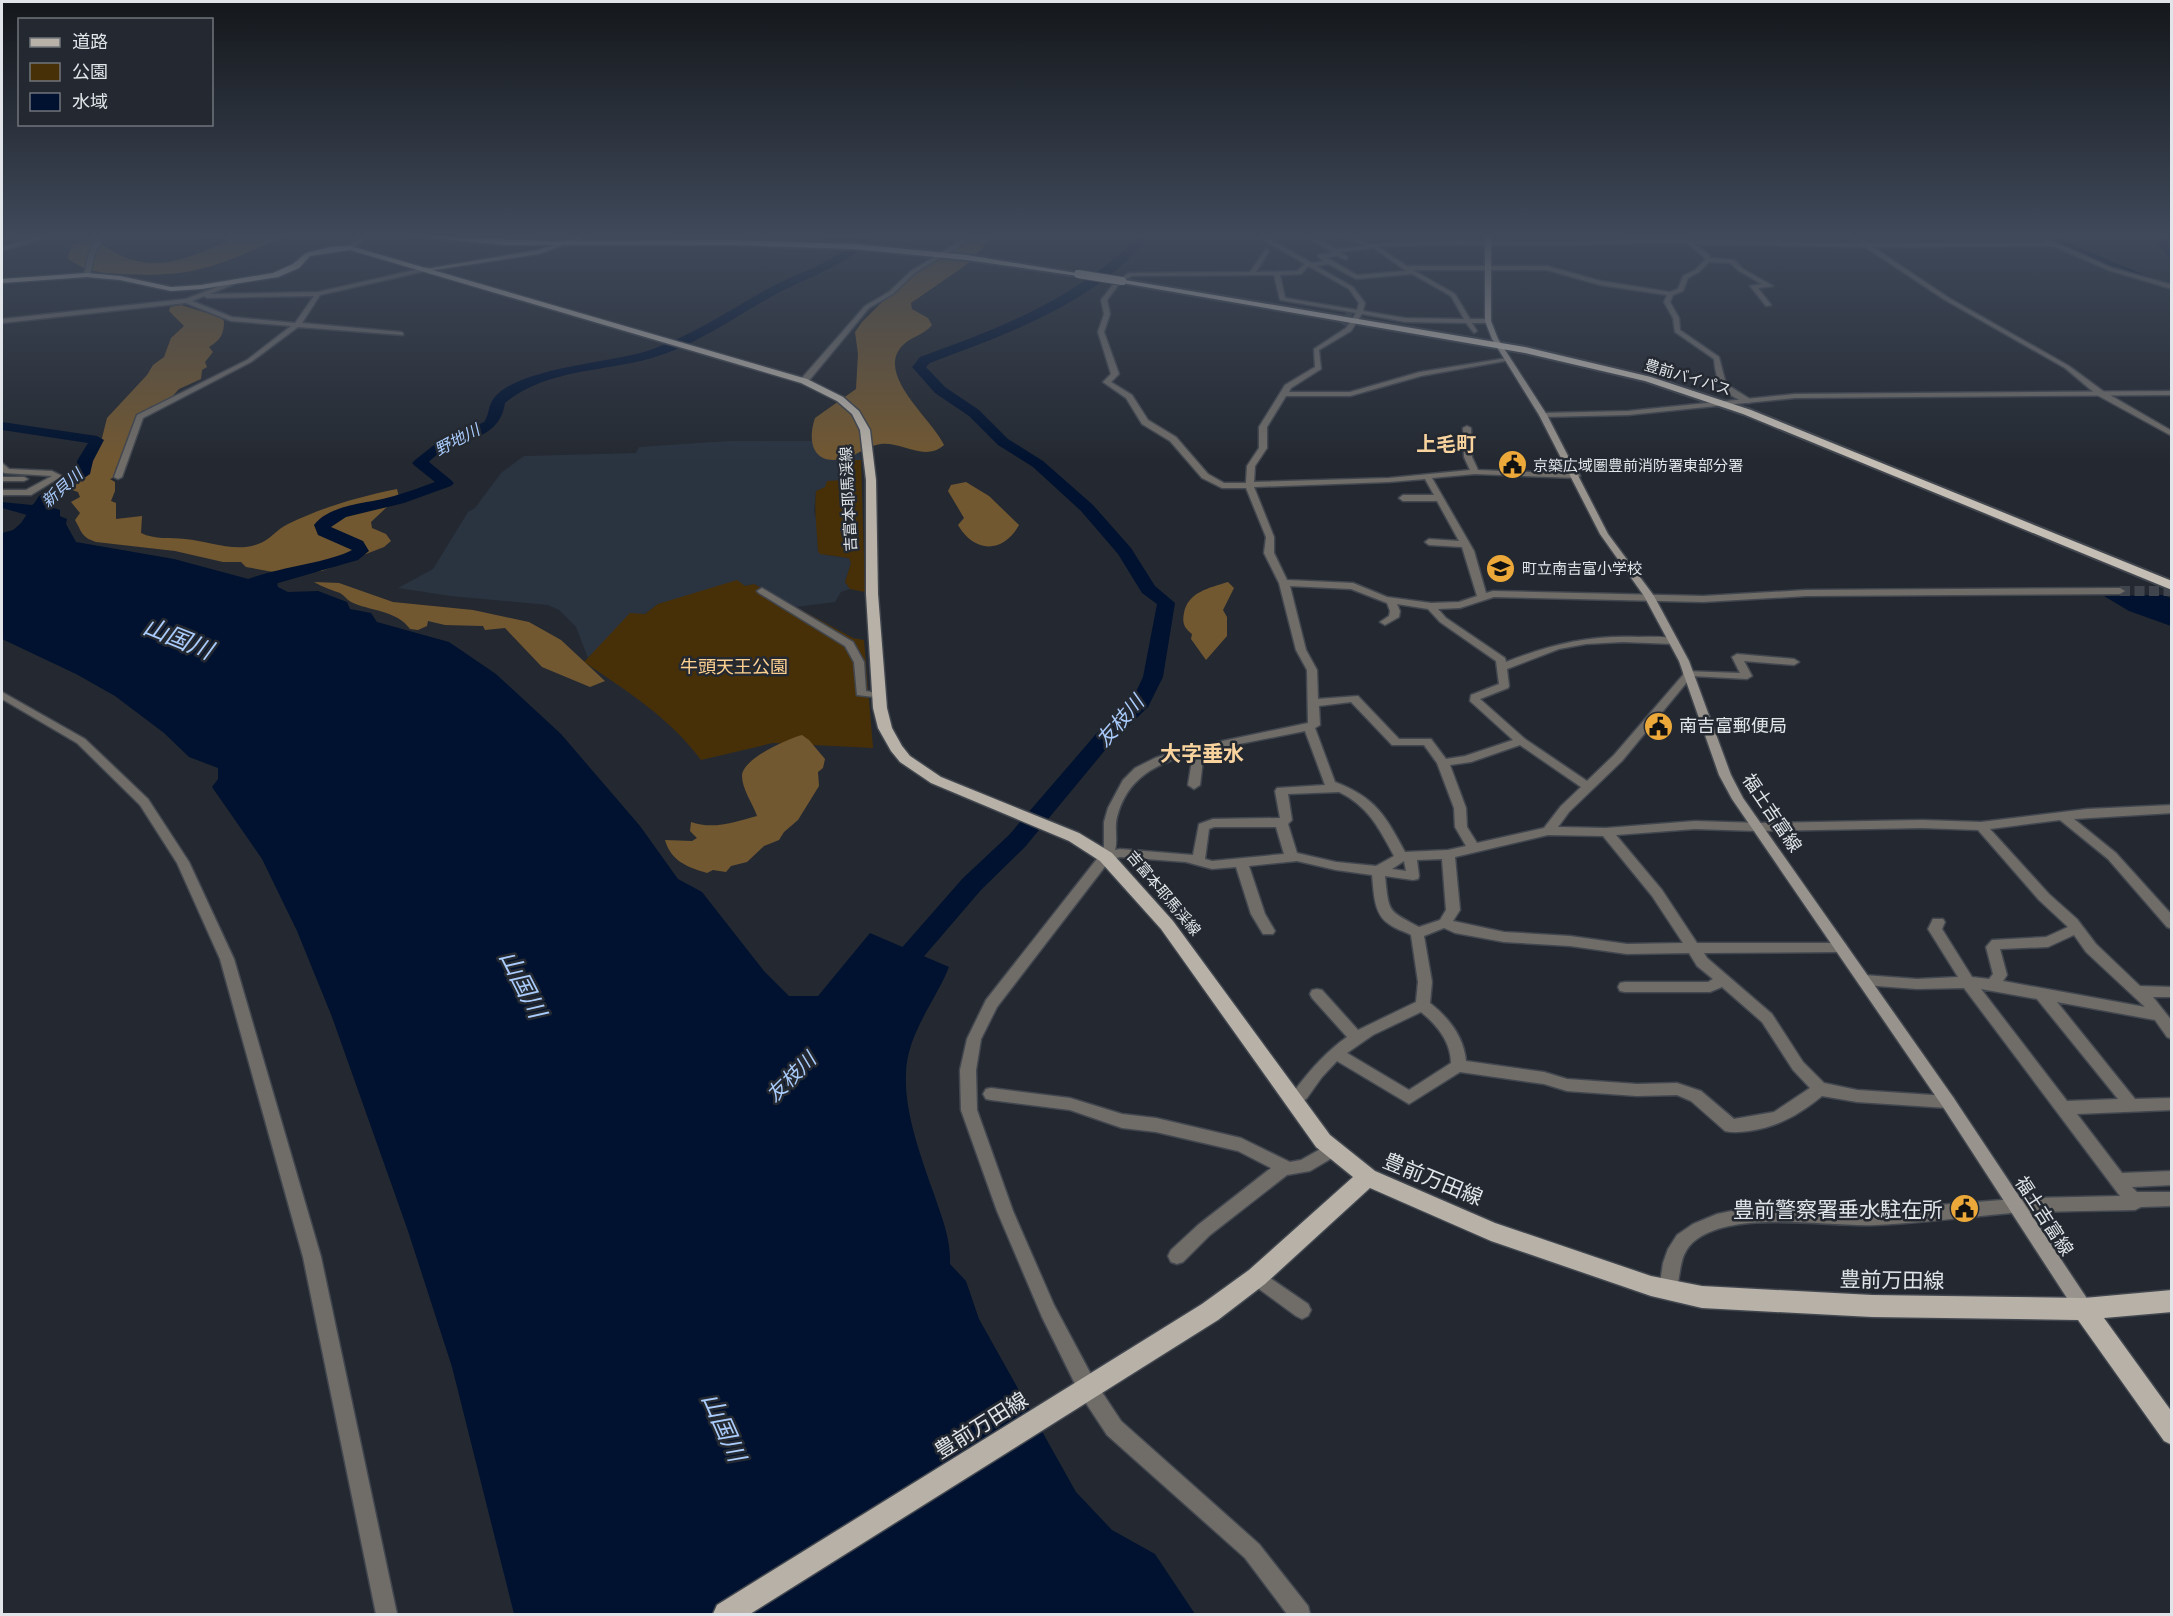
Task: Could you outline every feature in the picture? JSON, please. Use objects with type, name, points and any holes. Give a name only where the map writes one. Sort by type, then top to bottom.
[{"type":"highway","name":"豊前バイパス","points":[[1332,311],[1606,363],[1735,402],[2172,579]]},
{"type":"highway","name":"豊前バイパス","points":[[1497,342],[1602,367],[1722,403],[2172,586]]},
{"type":"main road","name":"吉富本耶馬渓線","points":[[570,311],[804,381],[840,399],[856,413],[865,430],[871,480],[872,594],[879,696],[885,728],[898,751],[924,773],[961,792],[1074,837],[1106,857],[1167,925],[1323,1141],[1368,1177]]},
{"type":"main road","name":"福土吉富線","points":[[1488,311],[1488,321],[1505,359],[1543,415],[1604,534],[1649,596],[1673,641],[1725,775],[1758,827],[1948,1102],[2084,1309]]},
{"type":"main road","name":"豊前万田線","points":[[726,1614],[1210,1312],[1257,1277],[1368,1177],[1491,1231],[1668,1290],[1702,1297],[1872,1306],[2084,1309],[2172,1301]]},
{"type":"main road","points":[[2084,1309],[2172,1433]]},
{"type":"street","points":[[2,321],[91,311]]},
{"type":"street","points":[[212,311],[231,319],[401,333]]},
{"type":"street","points":[[118,477],[140,417],[249,361],[299,323],[307,311]]},
{"type":"street","points":[[804,381],[863,311]]},
{"type":"street","points":[[1106,311],[1101,332],[1115,374],[1107,382],[1129,397],[1145,422],[1173,439],[1213,483],[1232,488],[1389,480],[1475,472],[1576,477]]},
{"type":"street","points":[[1339,311],[1405,320],[1488,321]]},
{"type":"street","points":[[1300,1614],[1252,1551],[1114,1428],[1080,1392],[1005,1211],[969,1110],[968,1070],[974,1039],[991,1004],[1106,857],[1112,845],[1111,818],[1125,784],[1134,773],[1184,751],[1314,724],[1312,670],[1301,650],[1284,583],[1269,553],[1270,537],[1250,487],[1251,466],[1263,448],[1263,427],[1283,394],[1294,382],[1319,368],[1316,350],[1322,344],[1348,331],[1356,315],[1355,311]]},
{"type":"street","points":[[1463,311],[1474,331]]},
{"type":"street","points":[[1672,311],[1676,318],[1677,331],[1717,357],[1716,369],[1720,382],[1725,388],[1747,400]]},
{"type":"street","points":[[1969,311],[2067,367],[2100,393],[2172,434]]},
{"type":"street","points":[[1331,340],[1330,337],[1341,330],[1344,325]]},
{"type":"street","points":[[1283,394],[1350,394],[1420,375],[1505,359]]},
{"type":"street","points":[[1543,415],[1628,414],[1795,396],[2172,393]]},
{"type":"street","points":[[1467,428],[1468,457],[1475,472]]},
{"type":"street","points":[[2,465],[7,471],[57,474],[46,484],[28,493],[2,492]]},
{"type":"street","points":[[1427,476],[1463,544],[1469,551],[1482,597]]},
{"type":"street","points":[[2,479],[49,479]]},
{"type":"street","points":[[2,484],[19,486]]},
{"type":"street","points":[[1403,498],[1439,498]]},
{"type":"street","points":[[1429,542],[1463,544]]},
{"type":"street","points":[[1284,583],[1353,586],[1390,600],[1431,606],[1460,605],[1493,594],[1703,599],[1806,593],[2120,591]]},
{"type":"street","points":[[762,591],[849,644],[859,662],[861,693],[879,696]]},
{"type":"street","points":[[1385,622],[1394,617],[1395,611],[1390,600]]},
{"type":"street","points":[[1431,606],[1443,620],[1495,654],[1502,667],[1504,686],[1475,697],[1476,701],[1521,741],[1588,787]]},
{"type":"street","points":[[1502,667],[1548,649],[1574,643],[1601,640],[1673,641]]},
{"type":"street","points":[[1548,831],[1618,758],[1687,674],[1747,676],[1737,657],[1794,662]]},
{"type":"street","points":[[2,695],[81,741],[144,802],[183,862],[227,959],[312,1257],[387,1614]]},
{"type":"street","points":[[1315,703],[1354,698],[1396,743],[1426,741],[1443,763],[1460,808],[1461,826],[1473,846]]},
{"type":"street","points":[[1106,857],[1120,853],[1198,861],[1212,865],[1292,858],[1413,876],[1406,857],[1364,799],[1330,784],[1309,726]]},
{"type":"street","points":[[1443,763],[1467,759],[1521,741]]},
{"type":"street","points":[[1194,785],[1199,749]]},
{"type":"street","points":[[1198,861],[1203,827],[1213,823],[1281,823],[1286,820],[1281,791],[1341,788]]},
{"type":"street","points":[[1378,871],[1406,857],[1448,854],[1473,846],[1548,831],[1606,832],[1695,825],[1981,826],[2063,816],[2172,809]]},
{"type":"street","points":[[2063,816],[2112,856],[2172,924]]},
{"type":"street","points":[[1281,823],[1292,858]]},
{"type":"street","points":[[1981,826],[2077,928],[2091,948],[2152,1005],[2172,1033]]},
{"type":"street","points":[[1606,832],[1657,893],[1702,962],[1767,1018],[1798,1066],[1821,1089],[1857,1096],[1948,1102]]},
{"type":"street","points":[[1417,933],[1445,923],[1453,910],[1448,854]]},
{"type":"street","points":[[1241,862],[1258,914],[1268,931]]},
{"type":"street","points":[[1378,871],[1385,911],[1391,920],[1410,927],[1417,933],[1425,982],[1423,1005]]},
{"type":"street","points":[[1668,1290],[1670,1260],[1680,1243],[1698,1229],[1748,1216],[1858,1218],[2015,1206],[2135,1203],[1968,982],[1935,929],[1938,922]]},
{"type":"street","points":[[1445,923],[1455,928],[1504,937],[1627,949],[1840,947]]},
{"type":"street","points":[[1993,985],[2000,975],[1993,947],[1997,944],[2048,942],[2077,928]]},
{"type":"street","points":[[1625,987],[1710,987],[1724,980]]},
{"type":"street","points":[[1864,980],[1917,984],[1968,982],[2157,1015]]},
{"type":"street","points":[[2137,991],[2172,992]]},
{"type":"street","points":[[2041,993],[2130,1105]]},
{"type":"street","points":[[1317,994],[1356,1037]]},
{"type":"street","points":[[1293,1101],[1303,1094],[1319,1069],[1362,1032],[1423,1005]]},
{"type":"street","points":[[1423,1005],[1440,1018],[1459,1053],[1458,1065]]},
{"type":"street","points":[[1337,1054],[1408,1098],[1458,1065],[1544,1078],[1567,1085],[1637,1090],[1677,1089],[1696,1096],[1731,1126],[1765,1123],[1791,1112],[1821,1089]]},
{"type":"street","points":[[991,1094],[1070,1104],[1122,1121],[1156,1125],[1241,1145],[1285,1167],[1304,1167],[1333,1149]]},
{"type":"street","points":[[2063,1108],[2172,1104]]},
{"type":"street","points":[[1177,1256],[1204,1230],[1285,1167]]},
{"type":"street","points":[[2118,1180],[2172,1178]]},
{"type":"street","points":[[2133,1200],[2172,1199]]},
{"type":"street","points":[[1257,1277],[1302,1310]]},
{"type":"shaded area","points":[[169,311],[202,311],[220,317],[224,321],[222,334],[209,347],[213,352],[205,362],[207,367],[202,370],[201,379],[179,389],[168,401],[150,407],[134,422],[129,450],[122,454],[124,462],[116,467],[115,477],[110,479],[115,482],[115,491],[111,501],[116,503],[116,519],[142,516],[141,533],[152,537],[179,538],[240,547],[262,542],[284,526],[314,512],[397,489],[399,497],[381,506],[388,506],[371,522],[372,528],[386,534],[391,541],[384,547],[322,571],[284,574],[246,567],[241,562],[223,562],[175,551],[96,542],[85,536],[75,520],[80,513],[71,502],[80,497],[78,492],[66,488],[67,482],[85,474],[90,469],[89,461],[102,438],[107,418],[147,375],[153,365],[164,357],[171,338],[184,326]]},
{"type":"shaded area","points":[[873,311],[916,311],[928,318],[932,325],[902,346],[896,358],[896,370],[909,397],[944,445],[937,450],[922,452],[881,444],[851,456],[830,460],[822,458],[813,447],[812,429],[815,418],[856,389],[858,354],[855,332]]},
{"type":"shaded area","points":[[729,441],[827,441],[858,445],[861,460],[846,461],[842,480],[816,491],[814,512],[817,521],[818,551],[826,555],[849,558],[851,563],[845,582],[850,589],[841,592],[835,602],[795,607],[754,584],[658,604],[645,614],[639,615],[588,658],[576,627],[559,610],[548,605],[450,596],[398,588],[433,569],[468,512],[475,508],[501,473],[524,456],[636,453],[639,447]]},
{"type":"shaded area","points":[[966,482],[989,496],[1019,525],[1005,541],[997,545],[980,545],[972,541],[958,525],[964,518],[948,491],[951,485]]},
{"type":"shaded area","points":[[314,582],[339,583],[393,602],[473,610],[529,622],[561,640],[605,681],[590,687],[542,667],[505,628],[485,630],[483,626],[445,625],[428,621],[427,626],[418,630],[410,629],[390,614],[358,605],[340,593]]},
{"type":"shaded area","points":[[1228,582],[1234,588],[1223,610],[1227,617],[1227,636],[1206,660],[1191,639],[1192,634],[1184,625],[1184,613],[1190,600],[1200,592]]},
{"type":"shaded area","points":[[802,735],[825,759],[823,768],[818,772],[819,786],[798,820],[784,832],[779,840],[764,846],[747,862],[731,866],[726,872],[713,870],[707,873],[681,862],[671,853],[665,840],[692,841],[697,838],[690,831],[691,822],[716,825],[757,816],[744,786],[742,776],[744,770],[749,763],[766,751]]},
{"type":"green space","points":[[845,460],[861,460],[865,592],[850,589],[845,582],[851,563],[849,558],[820,554],[818,551],[816,491],[825,487],[827,481],[842,480]]},
{"type":"green space","name":"牛頭天王公園","points":[[737,580],[745,586],[754,584],[853,638],[864,640],[873,748],[773,743],[701,760],[662,718],[584,662],[630,613],[645,614],[658,604]]},
{"type":"water","name":"山国川","points":[[48,494],[53,494],[44,505],[60,510],[60,516],[67,519],[66,524],[76,542],[174,559],[256,581],[271,577],[277,582],[278,587],[288,592],[318,591],[347,602],[350,609],[371,613],[377,622],[449,642],[496,674],[561,734],[640,826],[678,879],[702,892],[764,971],[789,996],[818,996],[870,933],[949,967],[911,1045],[906,1088],[919,1150],[945,1229],[950,1264],[966,1281],[979,1319],[1076,1492],[1112,1530],[1155,1554],[1195,1614],[514,1614],[452,1367],[408,1231],[332,1017],[297,931],[262,859],[212,787],[218,779],[218,768],[189,757],[164,733],[115,696],[76,674],[2,639],[2,533],[32,525],[24,518],[38,518],[2,508],[2,502],[32,505]]},
{"type":"water","points":[[2163,595],[2171,598],[2171,626],[2129,611],[2104,596]]},
{"type":"waterway","name":"野地川","points":[[244,588],[275,577],[342,561],[361,551],[357,545],[324,531],[322,525],[340,514],[398,500],[446,483],[420,463],[428,454],[479,432],[489,425],[496,415],[498,402],[510,392],[546,375],[649,355],[680,344],[737,311]]},
{"type":"waterway","name":"友枝川","points":[[893,975],[972,884],[1017,841],[1103,739],[1141,702],[1153,677],[1166,603],[1148,589],[1125,552],[1087,508],[1038,464],[1003,442],[974,413],[940,390],[919,367],[925,360],[1001,332],[1040,311]]},
{"type":"waterway","name":"新貝川","points":[[2,426],[97,440],[85,461],[85,471],[45,499],[27,526],[2,549]]},
{"type":"tunnel","points":[[1344,325],[1350,311]]},
{"type":"tunnel","points":[[2120,591],[2172,591]]},
{"type":"place","name":"京築広域圏豊前消防署東部分署","points":[[1512,465]]},
{"type":"place","name":"町立南吉富小学校","points":[[1501,568]]},
{"type":"place","name":"南吉富郵便局","points":[[1658,726]]},
{"type":"place","name":"豊前警察署垂水駐在所","points":[[1964,1209]]},
{"type":"district","name":"上毛町","points":[[1446,444]]},
{"type":"district","name":"大字垂水","points":[[1202,753]]}]
